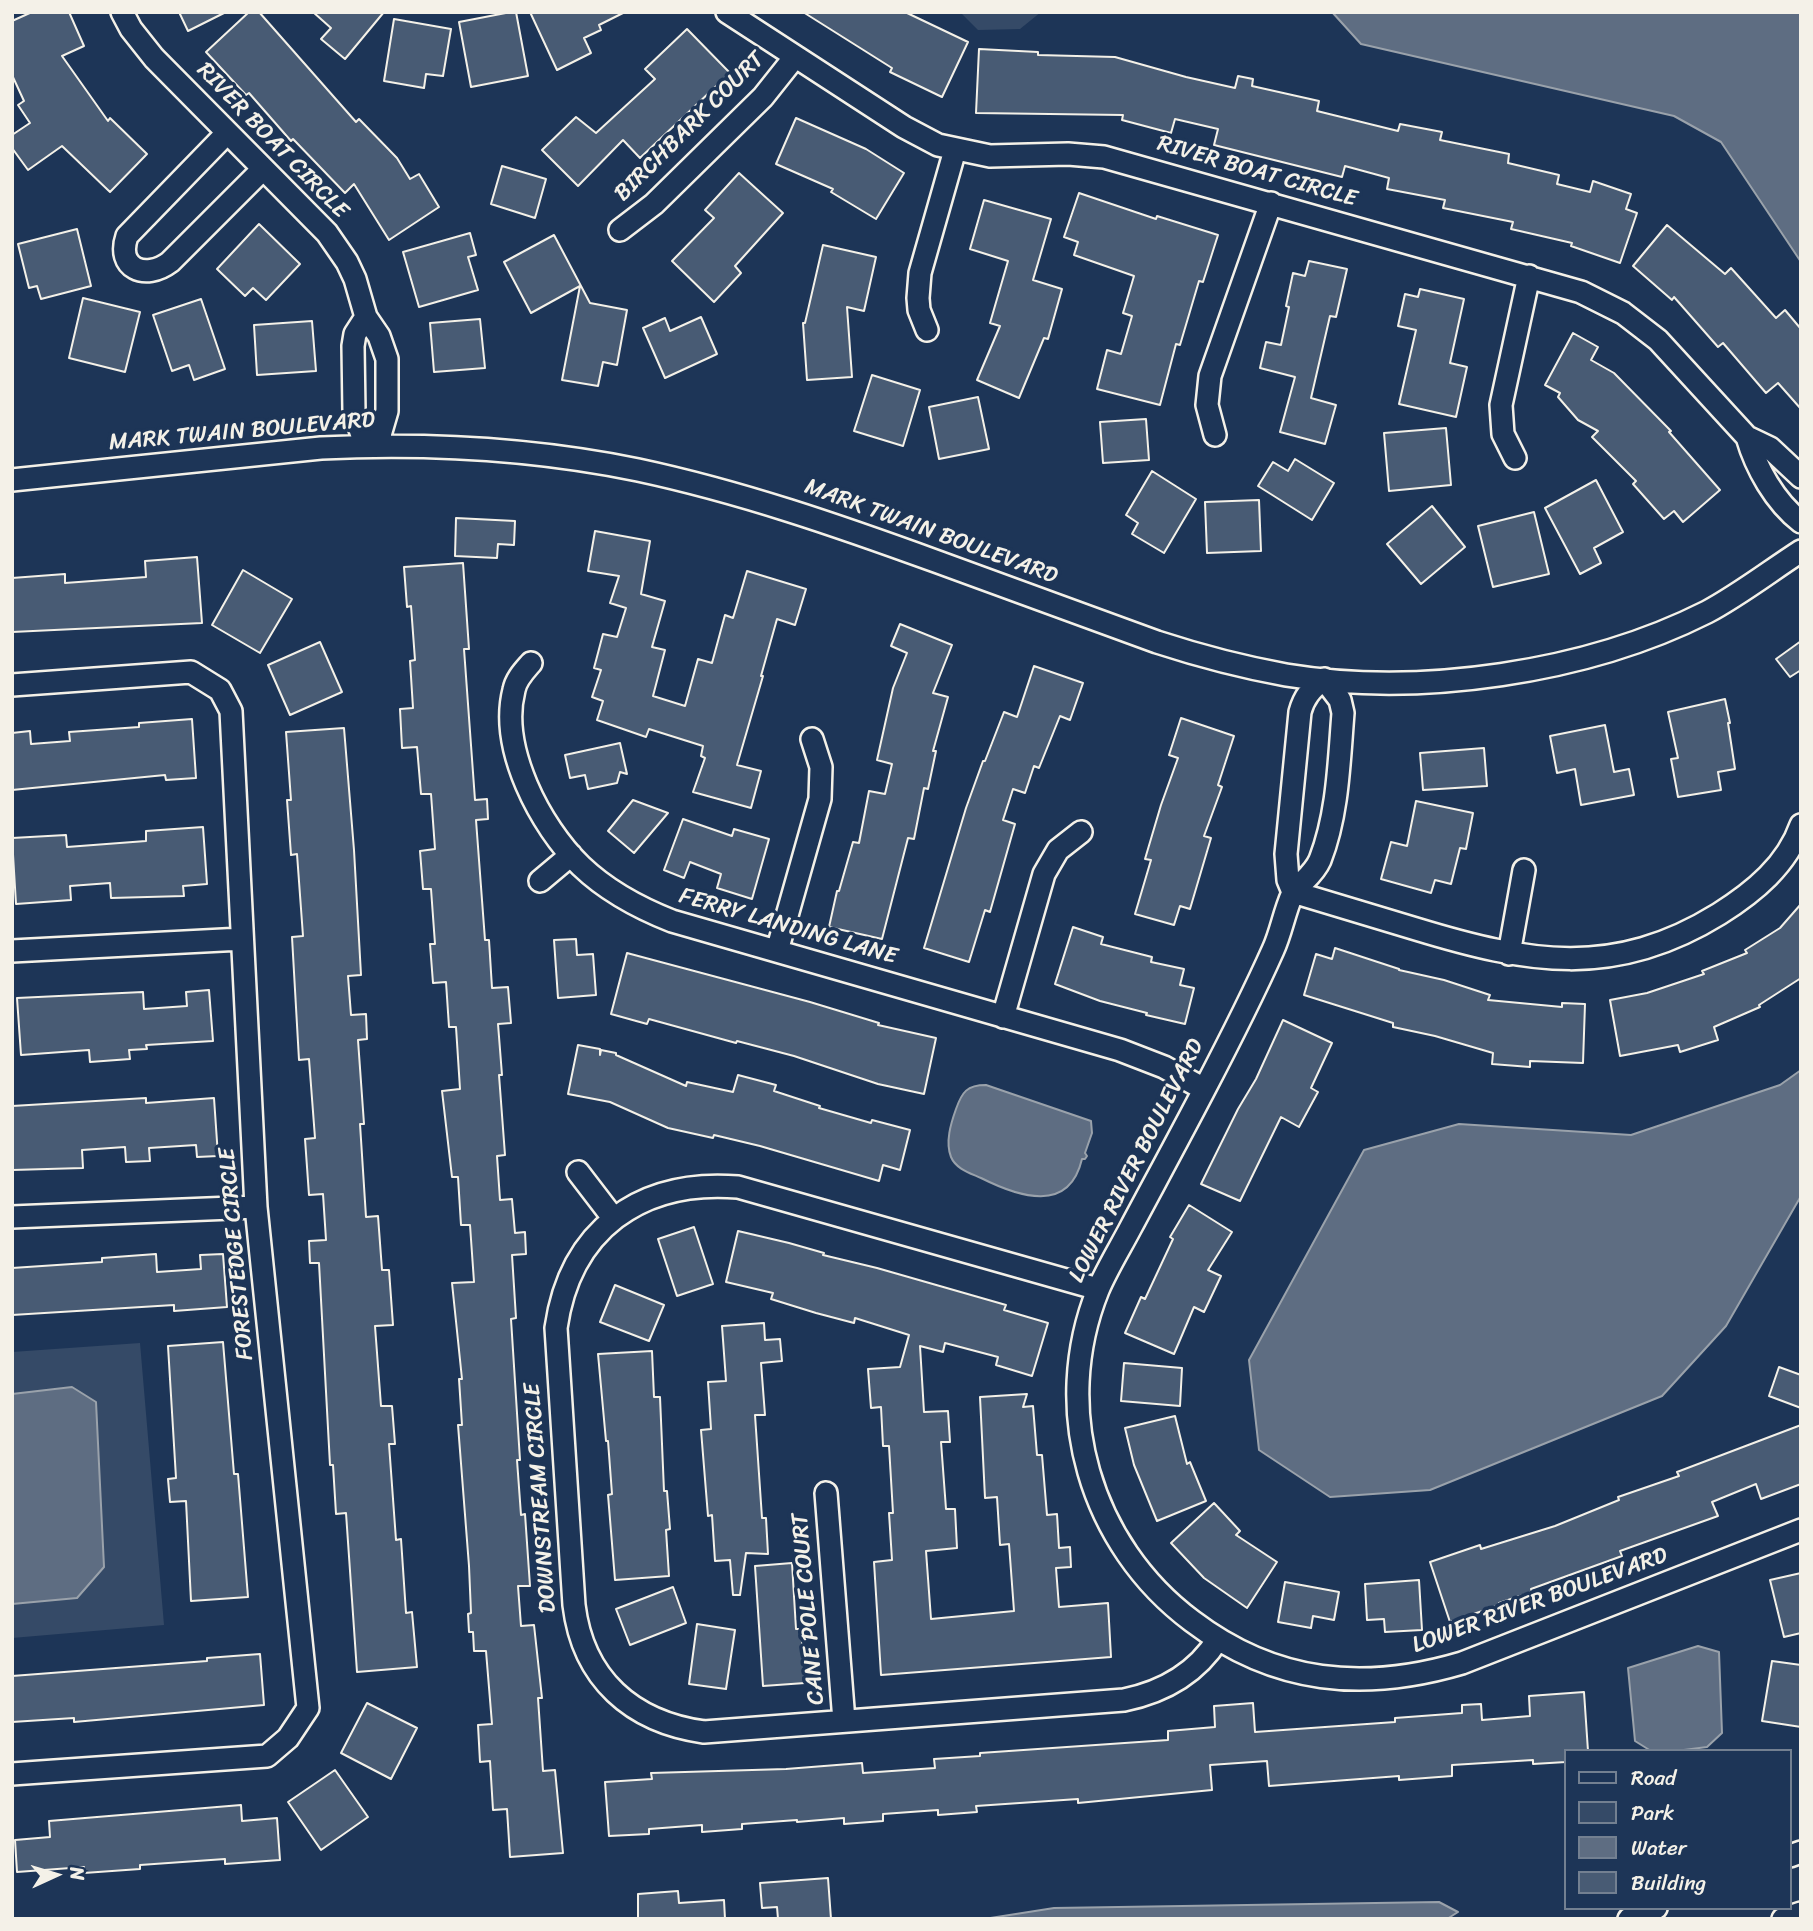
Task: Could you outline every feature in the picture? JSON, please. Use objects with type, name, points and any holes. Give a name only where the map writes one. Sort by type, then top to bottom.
[{"type":"street","name":"RIVER BOAT CIRCLE","points":[[122,12],[136,37],[153,58],[337,246],[355,279],[366,317],[379,336],[387,359],[387,411],[380,435],[372,446]]},
{"type":"street","name":"RIVER BOAT CIRCLE","points":[[727,12],[794,58],[904,127],[938,145],[989,156],[1068,154],[1104,157],[1529,276],[1592,297],[1641,326],[1674,355],[1747,438],[1763,476],[1793,516],[1801,522]]},
{"type":"street","name":"BIRCHBARK COURT","points":[[620,230],[654,204],[763,97],[794,58]]},
{"type":"street","points":[[228,133],[127,236],[125,254],[134,269],[153,271],[170,262],[263,169]]},
{"type":"street","points":[[927,330],[919,310],[920,273],[955,150]]},
{"type":"street","points":[[1215,435],[1208,405],[1210,376],[1271,203]]},
{"type":"street","points":[[1515,458],[1503,433],[1501,405],[1529,276]]},
{"type":"street","points":[[366,317],[359,324],[353,346],[354,412],[362,435],[372,446]]},
{"type":"street","name":"RIVER BOAT CIRCLE","points":[[1747,438],[1770,448],[1801,477]]},
{"type":"street","name":"MARK TWAIN BOULEVARD","points":[[12,480],[321,448],[372,446],[444,447],[608,465],[696,483],[820,519],[1185,651],[1261,670],[1324,679],[1386,682],[1463,678],[1533,669],[1611,652],[1708,611],[1801,551]]},
{"type":"street","name":"FERRY LANDING LANE","points":[[531,663],[514,688],[511,721],[513,738],[533,797],[552,831],[570,855],[605,886],[655,914],[1143,1058],[1205,1089]]},
{"type":"street","name":"FORESTEDGE CIRCLE","points":[[12,685],[191,672],[220,690],[231,712],[256,1206],[308,1708],[288,1738],[267,1756],[12,1774]]},
{"type":"street","name":"LOWER RIVER BOULEVARD","points":[[1293,892],[1288,880],[1286,854],[1300,712],[1304,699],[1312,688],[1324,679],[1340,700],[1343,713],[1332,818],[1320,860],[1313,873],[1293,892],[1274,948],[1205,1089],[1098,1289],[1084,1337],[1078,1384],[1081,1433],[1091,1482],[1112,1531],[1139,1571],[1174,1607],[1218,1639],[1259,1659],[1305,1674],[1357,1680],[1411,1676],[1462,1663],[1801,1530]]},
{"type":"street","points":[[776,951],[820,799],[821,767],[813,739]]},
{"type":"street","points":[[1293,892],[1456,941],[1509,954],[1547,959],[1604,957],[1641,949],[1688,931],[1733,905],[1763,881],[1788,854],[1801,825]]},
{"type":"street","points":[[1003,1017],[1044,874],[1058,850],[1081,832]]},
{"type":"street","points":[[540,881],[570,855]]},
{"type":"street","points":[[1509,954],[1524,870]]},
{"type":"street","points":[[12,951],[242,939]]},
{"type":"street","points":[[578,1172],[614,1219]]},
{"type":"street","name":"DOWNSTREAM CIRCLE","points":[[1098,1289],[738,1186],[700,1186],[660,1194],[627,1209],[590,1242],[572,1270],[559,1308],[556,1328],[574,1605],[576,1622],[587,1656],[604,1681],[624,1700],[654,1719],[686,1729],[722,1732],[1106,1702],[1141,1696],[1158,1691],[1187,1673],[1200,1663],[1218,1639]]},
{"type":"street","points":[[12,1217],[256,1206]]},
{"type":"street","name":"CANE POLE COURT","points":[[826,1493],[844,1721]]},
{"type":"street","points":[[1629,1919],[1651,1910]]},
{"type":"street","points":[[1783,1919],[1801,1913]]},
{"type":"green space","points":[[960,12],[1041,12],[1020,29],[978,30]]},
{"type":"green space","points":[[140,1343],[164,1625],[12,1638],[12,1352]]},
{"type":"water","points":[[1332,12],[1801,12],[1801,262],[1721,142],[1674,116],[1361,44]]},
{"type":"water","points":[[1801,1070],[1801,1196],[1726,1326],[1662,1396],[1430,1490],[1330,1497],[1259,1450],[1249,1360],[1364,1150],[1459,1124],[1631,1135],[1780,1085]]},
{"type":"water","points":[[986,1085],[1091,1121],[1092,1133],[1085,1153],[1087,1156],[1082,1159],[1066,1188],[1054,1194],[1026,1195],[968,1172],[953,1161],[949,1151],[949,1139],[958,1103],[970,1088]]},
{"type":"water","points":[[72,1387],[96,1402],[104,1567],[77,1598],[12,1604],[12,1394]]},
{"type":"water","points":[[1698,1646],[1719,1652],[1722,1733],[1707,1747],[1692,1749],[1648,1749],[1635,1741],[1628,1668]]},
{"type":"water","points":[[1439,1902],[1458,1912],[1447,1919],[984,1919],[1054,1908]]},
{"type":"building","points":[[32,12],[69,12],[84,46],[62,56],[108,121],[110,118],[147,154],[110,192],[62,146],[28,170],[12,148],[12,135],[30,123],[18,105],[24,101],[12,75],[12,21]]},
{"type":"building","points":[[179,12],[226,12],[188,31]]},
{"type":"building","points":[[249,12],[259,12],[356,122],[359,119],[397,158],[410,179],[419,174],[439,207],[389,240],[354,184],[345,193],[293,139],[291,141],[249,93],[246,95],[206,52]]},
{"type":"building","points":[[313,12],[384,12],[345,59],[321,39],[331,28]]},
{"type":"building","points":[[516,12],[528,76],[471,87],[459,22]]},
{"type":"building","points":[[530,12],[625,12],[599,25],[601,30],[584,38],[591,53],[557,70]]},
{"type":"building","points":[[803,12],[905,12],[968,42],[942,97],[890,72],[892,68]]},
{"type":"building","points":[[394,19],[451,29],[443,76],[426,74],[424,88],[384,81]]},
{"type":"building","points":[[687,29],[730,73],[640,158],[623,140],[578,186],[542,150],[576,117],[596,133],[655,79],[645,69]]},
{"type":"building","points":[[979,49],[1038,52],[1038,55],[1115,57],[1235,88],[1238,76],[1253,79],[1252,86],[1319,101],[1317,111],[1398,131],[1400,124],[1442,132],[1440,140],[1509,154],[1508,163],[1559,175],[1557,184],[1590,192],[1593,181],[1631,194],[1626,209],[1637,213],[1620,263],[1571,246],[1572,243],[1511,229],[1513,222],[1443,208],[1445,200],[1387,189],[1389,178],[1345,166],[1342,177],[1214,145],[1218,129],[1175,119],[1171,133],[1122,120],[1123,115],[976,113]]},
{"type":"building","points":[[796,118],[866,149],[904,173],[876,219],[831,192],[833,189],[776,164]]},
{"type":"building","points":[[502,166],[546,179],[535,218],[491,204]]},
{"type":"building","points":[[739,173],[783,213],[735,266],[741,273],[714,302],[672,261],[714,218],[705,210]]},
{"type":"building","points":[[1079,193],[1156,219],[1157,216],[1218,235],[1203,282],[1199,281],[1180,345],[1176,344],[1160,405],[1097,389],[1107,350],[1121,354],[1132,316],[1123,313],[1134,276],[1074,255],[1078,242],[1064,237]]},
{"type":"building","points":[[984,200],[1051,219],[1033,280],[1062,289],[1048,339],[1044,338],[1019,398],[977,380],[1000,326],[990,323],[1008,261],[970,249]]},
{"type":"building","points":[[259,224],[300,264],[266,300],[253,288],[245,296],[217,269]]},
{"type":"building","points":[[1667,225],[1725,274],[1731,268],[1776,318],[1785,310],[1801,329],[1801,409],[1778,383],[1766,393],[1723,343],[1718,347],[1674,297],[1672,300],[1633,266]]},
{"type":"building","points":[[77,229],[91,286],[41,299],[37,286],[29,288],[18,244]]},
{"type":"building","points":[[470,233],[476,255],[468,257],[478,290],[419,307],[403,252]]},
{"type":"building","points":[[554,235],[590,303],[627,310],[617,365],[603,362],[598,386],[562,380],[580,286],[531,313],[504,262]]},
{"type":"building","points":[[823,245],[876,257],[864,311],[847,307],[852,377],[807,380],[803,323]]},
{"type":"building","points":[[1309,261],[1347,269],[1336,317],[1330,316],[1311,398],[1336,405],[1325,444],[1280,432],[1295,377],[1260,368],[1266,342],[1281,345],[1293,273],[1305,276]]},
{"type":"building","points":[[1420,289],[1464,299],[1450,363],[1467,367],[1456,417],[1399,404],[1416,330],[1398,326],[1405,294],[1418,297]]},
{"type":"building","points":[[83,298],[140,312],[125,372],[69,358]]},
{"type":"building","points":[[201,299],[225,369],[194,380],[189,365],[172,371],[153,315]]},
{"type":"building","points":[[701,317],[717,354],[665,378],[643,328],[665,318],[670,331]]},
{"type":"building","points":[[480,319],[485,368],[434,372],[430,323]]},
{"type":"building","points":[[312,321],[316,371],[257,375],[254,325]]},
{"type":"building","points":[[1573,333],[1598,347],[1591,360],[1614,373],[1671,431],[1669,432],[1720,490],[1683,522],[1674,511],[1664,519],[1633,484],[1636,481],[1592,437],[1598,431],[1578,420],[1558,397],[1560,393],[1545,385]]},
{"type":"building","points":[[872,375],[920,390],[903,446],[854,431]]},
{"type":"building","points":[[978,397],[989,449],[939,459],[929,407]]},
{"type":"building","points":[[1146,419],[1149,460],[1103,463],[1100,422]]},
{"type":"building","points":[[1446,428],[1451,485],[1389,491],[1384,433]]},
{"type":"building","points":[[1295,459],[1334,483],[1312,520],[1258,486],[1273,462],[1288,471]]},
{"type":"building","points":[[1152,471],[1196,499],[1164,553],[1132,534],[1138,523],[1126,515]]},
{"type":"building","points":[[1596,480],[1623,532],[1594,548],[1601,563],[1580,574],[1545,508]]},
{"type":"building","points":[[1259,500],[1261,551],[1207,553],[1205,502]]},
{"type":"building","points":[[1432,506],[1465,547],[1421,584],[1387,544]]},
{"type":"building","points":[[1534,512],[1549,574],[1493,587],[1478,526]]},
{"type":"building","points":[[456,518],[515,521],[514,545],[498,544],[497,558],[455,556]]},
{"type":"building","points":[[595,531],[650,541],[641,594],[665,601],[652,647],[665,650],[653,696],[685,706],[698,659],[712,663],[725,615],[733,618],[747,571],[806,589],[795,625],[777,619],[737,765],[761,771],[751,808],[693,792],[705,758],[701,756],[703,746],[649,729],[646,737],[597,720],[603,701],[592,697],[601,670],[594,668],[603,634],[617,637],[626,608],[610,603],[619,576],[588,571]]},
{"type":"building","points":[[197,557],[202,623],[12,632],[12,578],[65,574],[65,583],[146,577],[145,561]]},
{"type":"building","points":[[463,563],[469,649],[464,649],[475,800],[487,799],[488,819],[476,820],[485,940],[489,940],[492,988],[508,987],[511,1023],[498,1024],[505,1155],[497,1156],[500,1200],[512,1199],[515,1233],[525,1232],[526,1254],[512,1255],[516,1318],[511,1319],[520,1460],[517,1460],[521,1515],[525,1514],[530,1586],[518,1586],[521,1626],[534,1625],[542,1698],[538,1698],[543,1771],[555,1770],[563,1853],[510,1857],[507,1809],[493,1810],[490,1761],[480,1762],[478,1725],[492,1724],[486,1651],[474,1651],[473,1632],[469,1632],[469,1566],[458,1425],[462,1425],[459,1379],[462,1379],[452,1283],[474,1282],[470,1225],[461,1225],[458,1177],[452,1177],[442,1091],[460,1089],[456,1027],[449,1027],[446,982],[433,983],[430,944],[435,944],[431,889],[423,889],[420,851],[435,849],[431,794],[421,794],[417,747],[402,748],[400,709],[413,708],[410,661],[415,660],[411,606],[407,607],[404,567]]},
{"type":"building","points":[[243,570],[292,599],[260,653],[212,625]]},
{"type":"building","points":[[900,624],[952,645],[933,693],[948,697],[933,751],[936,751],[928,789],[924,788],[914,839],[908,838],[882,939],[829,927],[853,842],[859,843],[869,791],[885,794],[892,764],[877,760],[893,688],[907,653],[891,646]]},
{"type":"building","points":[[1801,641],[1801,670],[1790,677],[1776,659]]},
{"type":"building","points":[[320,642],[342,692],[290,715],[268,665]]},
{"type":"building","points":[[1034,666],[1083,683],[1070,720],[1060,716],[1039,768],[1034,766],[1025,793],[1013,789],[1003,820],[1015,824],[990,912],[985,910],[969,962],[924,948],[983,761],[1004,712],[1017,717]]},
{"type":"building","points":[[1725,699],[1735,769],[1718,772],[1721,790],[1678,797],[1671,759],[1678,758],[1668,712]]},
{"type":"building","points":[[1181,718],[1234,736],[1218,785],[1222,787],[1204,836],[1211,838],[1190,909],[1180,906],[1174,925],[1135,914],[1151,860],[1145,859],[1178,758],[1169,755]]},
{"type":"building","points":[[192,719],[196,778],[166,780],[165,775],[12,790],[12,733],[30,731],[31,744],[70,741],[69,732],[139,727],[139,723]]},
{"type":"building","points":[[1605,725],[1614,772],[1629,769],[1634,795],[1581,805],[1575,769],[1557,773],[1550,736]]},
{"type":"building","points":[[344,728],[361,975],[348,976],[351,1015],[366,1014],[367,1039],[358,1040],[364,1124],[360,1124],[366,1217],[378,1216],[382,1270],[389,1270],[393,1325],[375,1326],[381,1406],[392,1406],[395,1444],[389,1444],[396,1540],[401,1539],[406,1613],[412,1612],[417,1667],[357,1672],[346,1513],[336,1514],[333,1465],[330,1465],[319,1263],[310,1263],[309,1241],[326,1240],[323,1194],[309,1195],[305,1139],[315,1138],[309,1059],[299,1060],[292,937],[303,936],[297,854],[291,855],[287,800],[291,800],[286,732]]},
{"type":"building","points":[[620,743],[627,774],[620,772],[617,783],[588,789],[585,775],[570,778],[565,755]]},
{"type":"building","points":[[1484,748],[1487,786],[1423,790],[1420,753]]},
{"type":"building","points":[[633,800],[668,813],[634,853],[608,831]]},
{"type":"building","points":[[1416,801],[1473,813],[1466,849],[1460,848],[1451,884],[1435,880],[1431,893],[1381,879],[1391,842],[1407,846]]},
{"type":"building","points":[[683,819],[732,836],[734,829],[769,839],[752,899],[717,888],[721,874],[690,862],[684,878],[664,870]]},
{"type":"building","points":[[203,827],[207,884],[183,886],[184,896],[111,898],[110,883],[70,886],[71,900],[16,904],[12,838],[66,835],[67,847],[146,841],[146,831]]},
{"type":"building","points":[[1801,904],[1801,978],[1759,1005],[1760,1007],[1714,1027],[1718,1040],[1680,1052],[1678,1045],[1620,1056],[1610,1000],[1647,993],[1704,974],[1702,971],[1747,953],[1745,950],[1780,928]]},
{"type":"building","points":[[1073,927],[1103,937],[1101,944],[1152,957],[1151,962],[1184,969],[1180,985],[1194,988],[1185,1024],[1100,1001],[1055,984]]},
{"type":"building","points":[[576,939],[577,955],[593,954],[596,995],[558,998],[554,940]]},
{"type":"building","points":[[1335,948],[1399,970],[1444,980],[1490,995],[1488,1000],[1562,1007],[1562,1003],[1585,1004],[1583,1063],[1530,1061],[1530,1067],[1492,1064],[1493,1053],[1393,1027],[1393,1023],[1304,995],[1316,954],[1332,959]]},
{"type":"building","points":[[627,953],[810,1002],[879,1023],[878,1025],[936,1038],[924,1094],[878,1084],[794,1056],[737,1041],[736,1043],[649,1019],[647,1024],[611,1014]]},
{"type":"building","points":[[209,990],[213,1041],[146,1045],[147,1049],[129,1050],[130,1059],[90,1062],[89,1050],[21,1055],[17,998],[143,992],[144,1009],[187,1006],[186,992]]},
{"type":"building","points":[[1283,1020],[1332,1043],[1311,1088],[1318,1092],[1299,1127],[1281,1117],[1240,1201],[1201,1184],[1256,1079]]},
{"type":"building","points":[[578,1045],[600,1049],[600,1055],[601,1050],[616,1053],[686,1086],[687,1082],[733,1092],[738,1075],[776,1085],[774,1091],[820,1106],[819,1108],[871,1123],[872,1120],[910,1130],[900,1170],[883,1165],[879,1181],[760,1146],[668,1128],[610,1102],[568,1094]]},
{"type":"building","points":[[146,1098],[146,1103],[214,1098],[218,1156],[197,1157],[196,1145],[149,1148],[150,1161],[126,1162],[125,1147],[82,1150],[83,1168],[12,1170],[12,1106]]},
{"type":"building","points":[[1189,1205],[1232,1232],[1208,1270],[1221,1276],[1204,1312],[1194,1307],[1174,1354],[1125,1333],[1141,1297],[1145,1299],[1173,1239],[1170,1237]]},
{"type":"building","points":[[694,1227],[713,1284],[677,1296],[658,1239]]},
{"type":"building","points":[[738,1231],[1006,1305],[1004,1310],[1048,1323],[1032,1376],[996,1365],[998,1357],[945,1343],[943,1352],[920,1346],[924,1412],[948,1411],[950,1442],[941,1442],[946,1509],[955,1509],[957,1548],[926,1551],[931,1619],[1014,1611],[1009,1544],[1000,1545],[997,1497],[985,1498],[980,1397],[1027,1394],[1023,1407],[1033,1406],[1037,1455],[1042,1455],[1047,1515],[1057,1514],[1059,1548],[1070,1547],[1071,1567],[1056,1568],[1059,1607],[1108,1603],[1111,1657],[881,1675],[874,1562],[892,1560],[889,1513],[893,1513],[889,1446],[883,1446],[881,1407],[871,1408],[868,1369],[900,1367],[909,1335],[855,1318],[854,1323],[816,1313],[771,1299],[773,1293],[726,1282]]},
{"type":"building","points":[[156,1254],[157,1272],[201,1269],[200,1255],[223,1254],[227,1307],[174,1311],[174,1305],[12,1315],[12,1268],[102,1262],[102,1258]]},
{"type":"building","points":[[615,1285],[664,1305],[649,1341],[600,1322]]},
{"type":"building","points":[[764,1323],[765,1340],[780,1339],[782,1361],[761,1363],[765,1415],[755,1415],[762,1518],[766,1518],[768,1554],[746,1553],[740,1595],[733,1595],[730,1560],[715,1561],[712,1515],[708,1516],[701,1430],[711,1429],[708,1382],[726,1381],[722,1326]]},
{"type":"building","points":[[223,1342],[248,1597],[191,1601],[186,1501],[170,1502],[168,1479],[176,1478],[168,1346]]},
{"type":"building","points":[[652,1351],[654,1397],[660,1397],[664,1491],[667,1491],[670,1529],[666,1530],[669,1576],[615,1580],[608,1495],[612,1494],[598,1354]]},
{"type":"building","points":[[1124,1363],[1182,1368],[1180,1406],[1121,1401]]},
{"type":"building","points":[[1779,1367],[1801,1375],[1801,1408],[1769,1396]]},
{"type":"building","points":[[1175,1416],[1187,1464],[1190,1462],[1206,1501],[1157,1521],[1134,1465],[1125,1428]]},
{"type":"building","points":[[1801,1425],[1801,1484],[1761,1499],[1756,1484],[1712,1502],[1718,1516],[1620,1551],[1622,1556],[1450,1622],[1430,1562],[1480,1545],[1481,1549],[1555,1526],[1619,1500],[1618,1497],[1679,1476],[1677,1472]]},
{"type":"building","points":[[1214,1503],[1240,1531],[1236,1535],[1277,1562],[1247,1608],[1204,1578],[1171,1543]]},
{"type":"building","points":[[792,1563],[796,1629],[801,1629],[805,1683],[763,1686],[755,1566]]},
{"type":"building","points":[[1801,1573],[1801,1633],[1784,1637],[1770,1580]]},
{"type":"building","points":[[1419,1580],[1422,1630],[1385,1632],[1384,1619],[1367,1620],[1365,1584]]},
{"type":"building","points":[[1285,1582],[1339,1592],[1334,1620],[1313,1616],[1311,1628],[1278,1622]]},
{"type":"building","points":[[673,1587],[686,1623],[630,1645],[616,1609]]},
{"type":"building","points":[[697,1624],[735,1630],[726,1689],[689,1684]]},
{"type":"building","points":[[260,1654],[264,1705],[74,1722],[74,1718],[12,1722],[12,1676],[207,1661],[207,1658]]},
{"type":"building","points":[[1772,1661],[1801,1665],[1801,1727],[1762,1721]]},
{"type":"building","points":[[1584,1692],[1588,1749],[1564,1749],[1564,1762],[1533,1764],[1533,1760],[1452,1765],[1452,1776],[1399,1780],[1399,1776],[1269,1786],[1267,1761],[1210,1765],[1212,1790],[1078,1803],[1078,1799],[976,1806],[977,1812],[938,1815],[938,1810],[883,1814],[883,1821],[844,1824],[844,1818],[797,1820],[742,1824],[742,1829],[702,1832],[702,1825],[649,1829],[649,1834],[609,1836],[605,1782],[652,1779],[651,1773],[786,1769],[862,1763],[863,1773],[935,1768],[934,1759],[980,1756],[980,1753],[1168,1740],[1168,1731],[1215,1727],[1214,1706],[1253,1703],[1255,1732],[1395,1722],[1395,1718],[1462,1713],[1462,1705],[1481,1704],[1482,1720],[1530,1716],[1529,1696]]},
{"type":"building","points":[[367,1703],[417,1728],[391,1779],[341,1753]]},
{"type":"building","points":[[335,1770],[368,1817],[321,1850],[288,1802]]},
{"type":"building","points":[[241,1805],[242,1821],[277,1818],[280,1860],[225,1864],[225,1859],[140,1865],[140,1869],[84,1873],[84,1867],[17,1872],[15,1840],[50,1837],[49,1821]]},
{"type":"building","points":[[828,1878],[831,1919],[778,1919],[777,1907],[762,1908],[760,1883]]},
{"type":"building","points":[[678,1891],[679,1903],[724,1900],[725,1919],[638,1919],[638,1894]]}]
